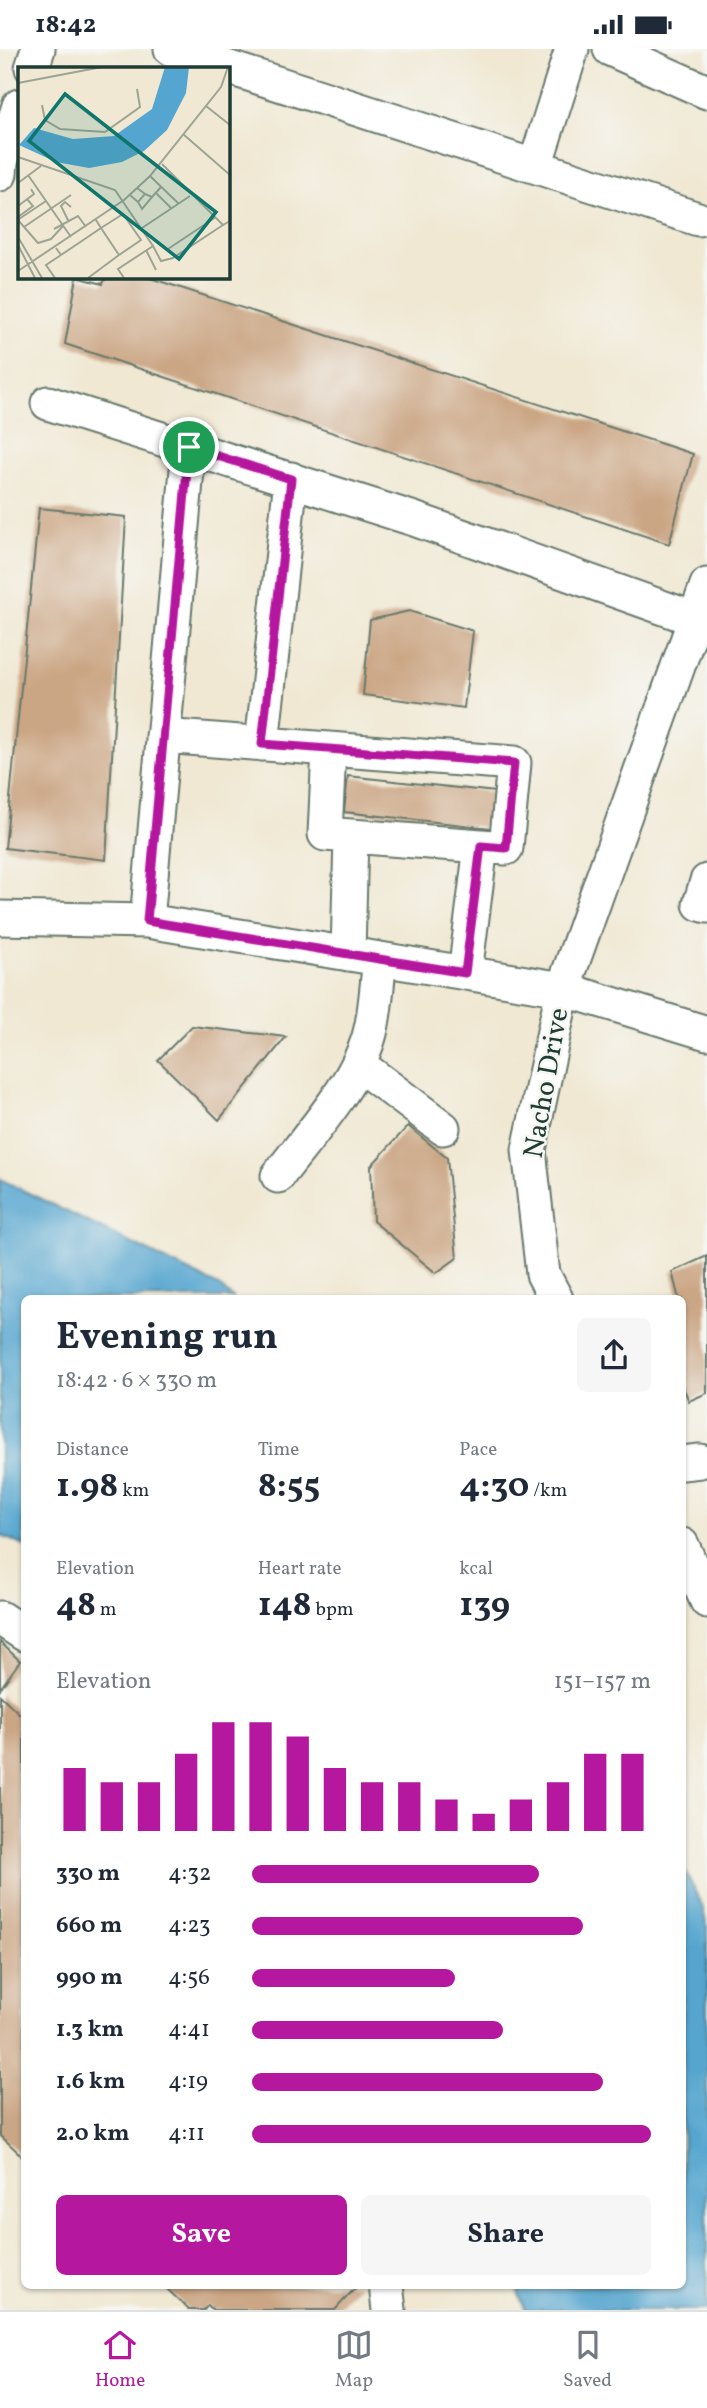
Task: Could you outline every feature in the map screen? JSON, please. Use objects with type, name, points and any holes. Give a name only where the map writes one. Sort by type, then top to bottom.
[{"type":"street","points":[[32,67],[38,49]]},
{"type":"street","points":[[171,49],[227,67]]},
{"type":"street","points":[[535,166],[572,49]]},
{"type":"street","points":[[610,49],[707,92]]},
{"type":"street","points":[[229,68],[698,219]]},
{"type":"street","points":[[0,174],[1,162],[18,109]]},
{"type":"street","points":[[48,403],[414,519],[695,619]]},
{"type":"street","points":[[147,921],[189,447]]},
{"type":"street","points":[[262,744],[291,479]]},
{"type":"street","name":"Nacho Drive","points":[[554,1295],[543,1274],[528,1150],[563,989],[707,585]]},
{"type":"street","points":[[163,736],[514,763],[506,848],[325,834],[329,749]]},
{"type":"street","points":[[348,954],[351,836]]},
{"type":"street","points":[[465,973],[481,846]]},
{"type":"street","points":[[707,881],[700,904],[707,906]]},
{"type":"street","points":[[0,918],[147,921],[563,989],[707,1033]]},
{"type":"street","points":[[278,1176],[342,1091],[358,1065],[371,1030],[380,959]]},
{"type":"street","points":[[358,1065],[443,1128]]},
{"type":"street","points":[[686,1554],[707,1601]]},
{"type":"street","points":[[0,1618],[21,1632]]},
{"type":"street","points":[[386,2289],[389,2310]]},
{"type":"water","points":[[0,1179],[219,1286],[230,1295],[21,1295],[21,1545],[0,1535]]},
{"type":"water","points":[[686,1873],[702,1905],[707,1926],[707,2310],[525,2310],[517,2289],[686,2289]]},
{"type":"building","points":[[77,278],[103,284],[106,278],[150,278],[693,454],[669,544],[65,344]]},
{"type":"building","points":[[39,508],[126,517],[106,860],[5,848]]},
{"type":"building","points":[[409,611],[473,631],[464,708],[363,695],[370,620]]},
{"type":"building","points":[[348,776],[495,792],[491,828],[344,812]]},
{"type":"building","points":[[192,1026],[286,1037],[219,1120],[158,1060]]},
{"type":"building","points":[[408,1126],[447,1158],[457,1258],[436,1273],[373,1221],[371,1166]]},
{"type":"building","points":[[707,1256],[707,1393],[689,1401],[686,1394],[686,1295],[678,1295],[672,1272]]},
{"type":"building","points":[[0,1642],[20,1661],[0,1689]]},
{"type":"building","points":[[0,1695],[21,1715],[21,2155],[0,2135]]},
{"type":"building","points":[[167,2289],[354,2289],[335,2310],[213,2310],[208,2305],[204,2310],[189,2310]]},
{"type":"route","points":[[189,447],[291,479],[262,744],[514,763],[506,848],[481,846],[465,973],[147,921],[189,447]]}]
